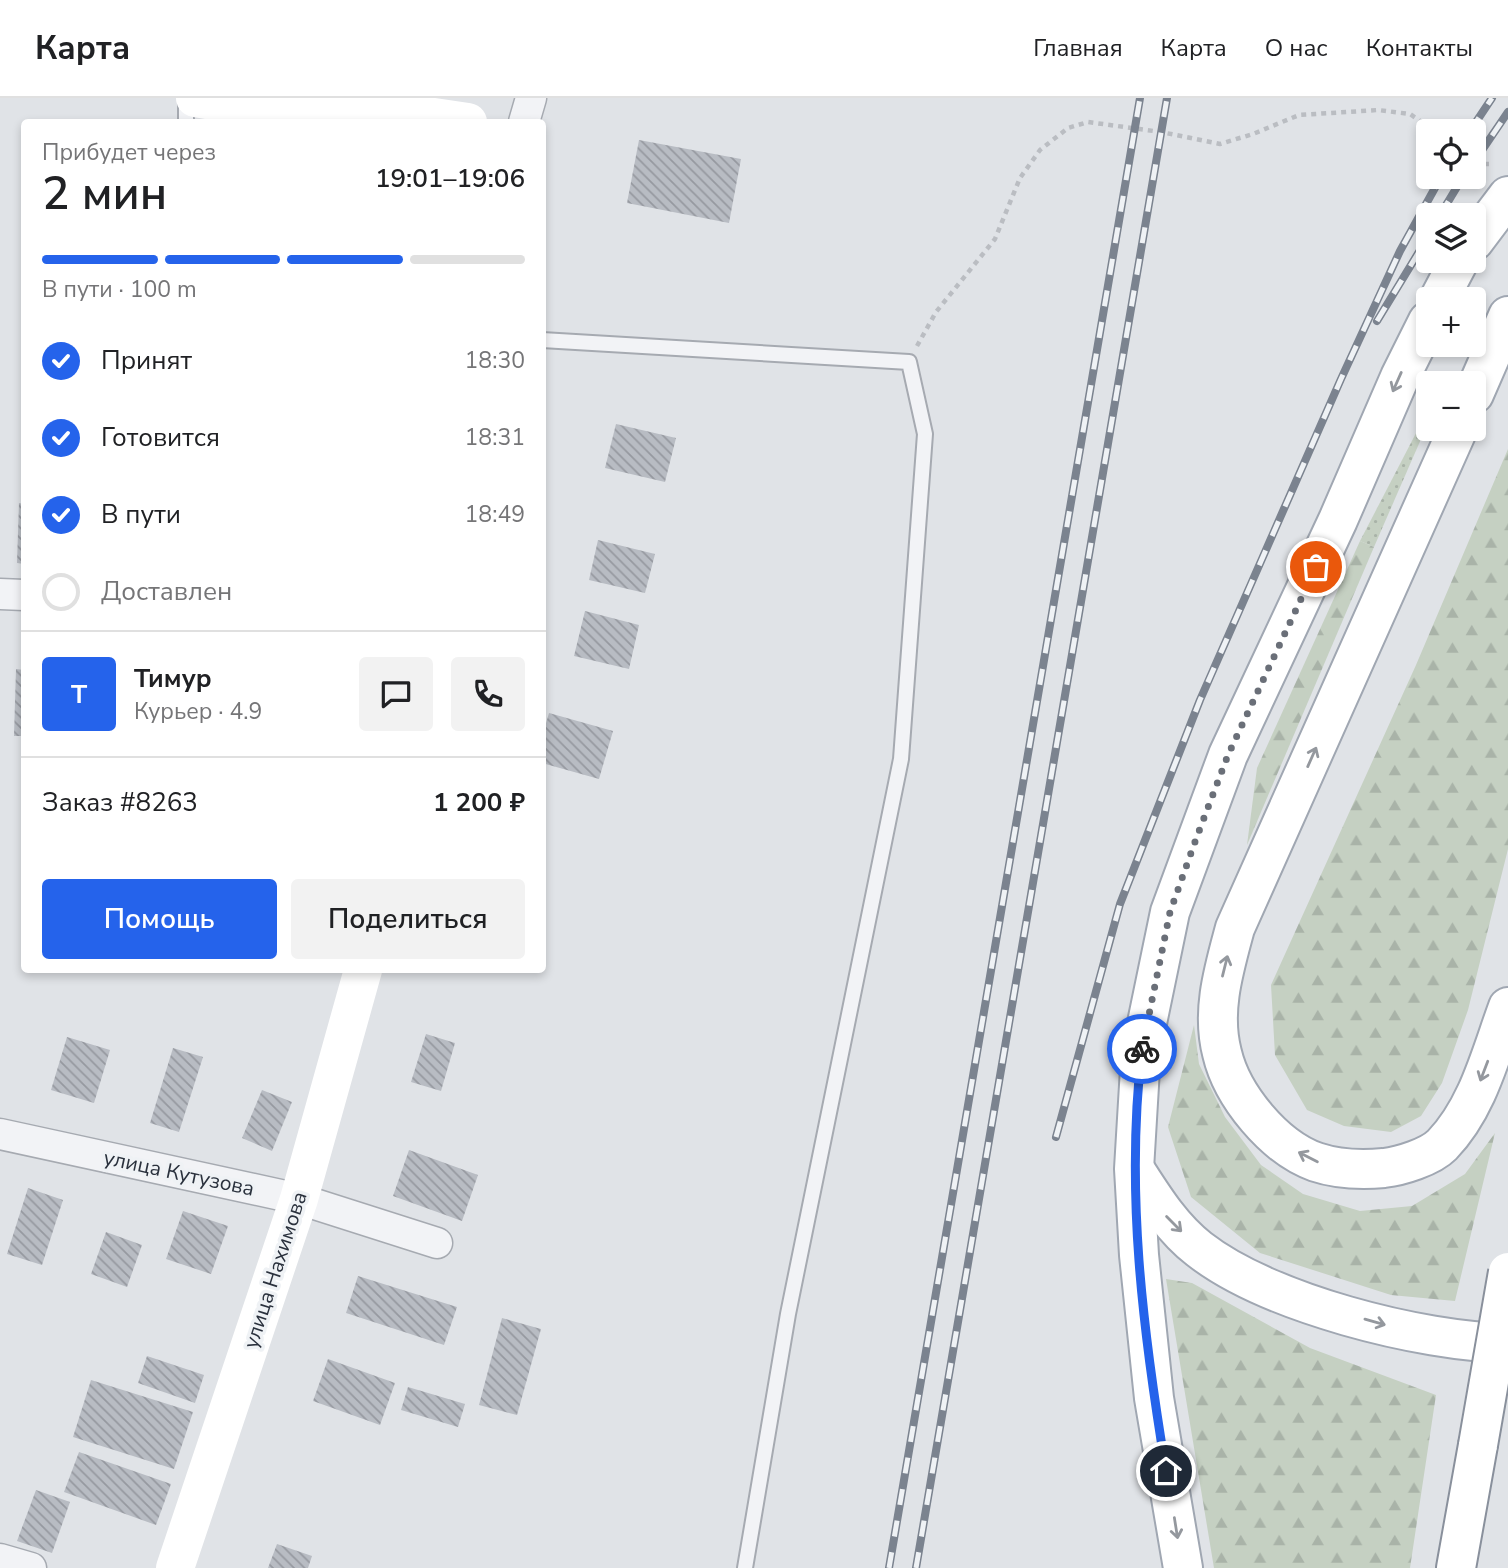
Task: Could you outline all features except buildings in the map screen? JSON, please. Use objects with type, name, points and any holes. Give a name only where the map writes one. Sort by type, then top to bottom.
[{"type":"main road","points":[[195,98],[298,111],[386,110],[448,119]]},
{"type":"main road","points":[[1486,224],[1508,196]]},
{"type":"main road","points":[[1484,371],[1508,316]]},
{"type":"main road","points":[[1182,1568],[1154,1398],[1139,1255],[1134,1169],[1141,1052],[1170,912],[1228,755],[1338,520],[1399,377],[1416,344]]},
{"type":"main road","points":[[1453,441],[1235,928],[1222,974],[1217,1017],[1222,1054],[1242,1100],[1276,1138],[1315,1161],[1362,1170],[1402,1166],[1441,1146],[1471,1104],[1508,1007]]},
{"type":"main road","name":"улица Нахимова","points":[[175,1568],[299,1199],[362,973]]},
{"type":"main road","points":[[1134,1169],[1165,1216],[1199,1249],[1249,1281],[1311,1304],[1391,1327],[1461,1339],[1508,1343]]},
{"type":"main road","points":[[1456,1568],[1508,1272]]},
{"type":"street","points":[[525,119],[531,98]]},
{"type":"street","points":[[0,594],[21,595]]},
{"type":"street","name":"улица Кутузова","points":[[0,1133],[299,1199],[437,1243]]},
{"type":"street","points":[[0,1559],[31,1568]]},
{"type":"lane","points":[[186,98],[186,119]]},
{"type":"lane","points":[[546,340],[909,362],[925,434],[901,759],[788,1314],[745,1568]]},
{"type":"path","points":[[909,362],[936,312],[995,239],[1020,178],[1040,150],[1068,128],[1088,122],[1161,132],[1220,144],[1299,116],[1378,110],[1410,114],[1417,119]]},
{"type":"green space","points":[[1416,433],[1416,441],[1420,441],[1374,547],[1360,541]]},
{"type":"green space","points":[[1508,449],[1508,849],[1468,1010],[1442,1083],[1421,1116],[1391,1132],[1344,1126],[1307,1110],[1275,1055],[1271,985],[1416,665]]},
{"type":"green space","points":[[1360,541],[1374,547],[1247,845],[1257,768]]},
{"type":"green space","points":[[1194,1025],[1199,1064],[1225,1117],[1261,1165],[1303,1194],[1360,1211],[1412,1206],[1465,1174],[1495,1133],[1455,1301],[1391,1295],[1260,1253],[1191,1197],[1168,1127]]},
{"type":"green space","points":[[1166,1279],[1192,1283],[1310,1348],[1436,1395],[1410,1568],[1214,1568]]},
{"type":"railway","points":[[889,1568],[1140,98]]},
{"type":"railway","points":[[916,1568],[1167,98]]},
{"type":"railway","points":[[1478,119],[1492,98]]},
{"type":"railway","points":[[1486,144],[1508,112]]},
{"type":"railway","points":[[1056,1137],[1120,904],[1200,700],[1341,379],[1400,251],[1434,189]]},
{"type":"railway","points":[[1447,203],[1456,189]]},
{"type":"railway","points":[[1377,321],[1416,257]]},
{"type":"way so far","points":[[1142,1049],[1170,912],[1196,839],[1228,755],[1316,567]]},
{"type":"route","points":[[1142,1049],[1134,1169],[1139,1255],[1154,1398],[1166,1471]]}]
